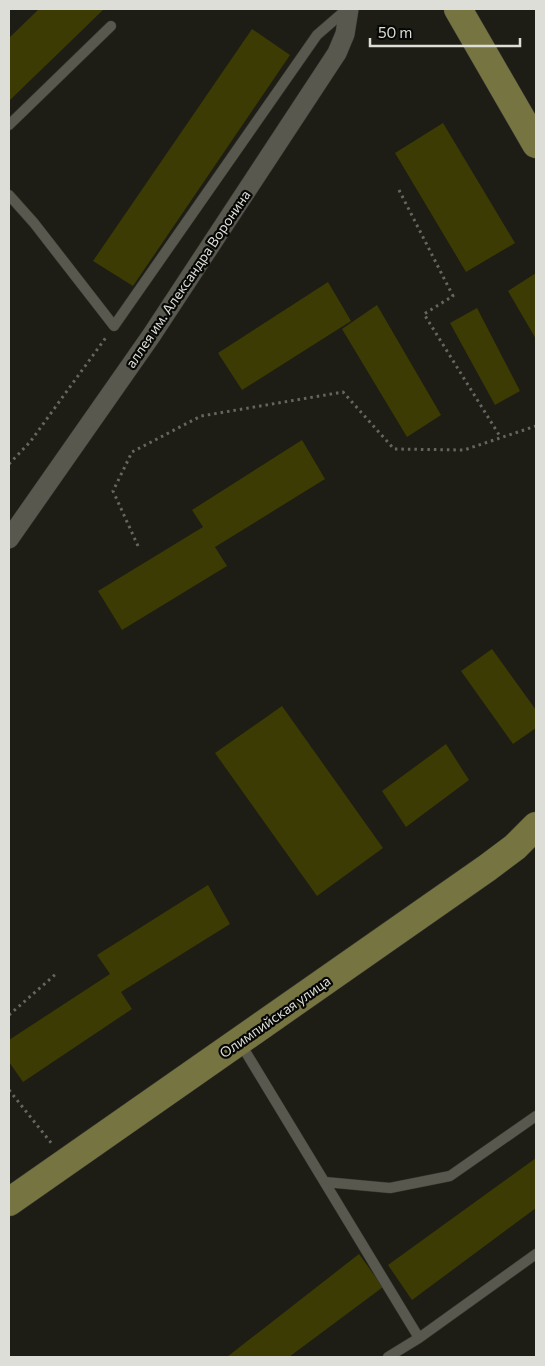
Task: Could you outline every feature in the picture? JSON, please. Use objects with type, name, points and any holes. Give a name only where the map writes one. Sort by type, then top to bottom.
[{"type":"main road","points":[[458,9],[536,144]]},
{"type":"main road","name":"Олимпийская улица","points":[[9,1202],[488,868],[515,847],[536,826]]},
{"type":"street","name":"аллея им. Александра Воронина","points":[[9,539],[151,336],[337,52],[345,34],[348,9]]},
{"type":"lane","points":[[9,195],[114,326],[318,35],[348,9]]},
{"type":"lane","points":[[9,125],[110,26]]},
{"type":"lane","points":[[239,1041],[419,1338]]},
{"type":"lane","points":[[325,1182],[390,1188],[450,1176],[536,1116]]},
{"type":"lane","points":[[388,1357],[419,1338],[536,1254]]},
{"type":"path","points":[[399,190],[453,296],[424,314],[501,438]]},
{"type":"path","points":[[9,464],[30,442],[114,326]]},
{"type":"path","points":[[138,546],[114,490],[132,452],[201,416],[344,392],[394,448],[464,450],[536,426]]},
{"type":"path","points":[[9,1015],[57,973]]},
{"type":"path","points":[[9,1090],[66,1162]]},
{"type":"building","points":[[39,9],[104,9],[9,101],[9,38]]},
{"type":"building","points":[[252,29],[290,55],[133,286],[93,261]]},
{"type":"building","points":[[443,123],[515,243],[466,272],[395,153]]},
{"type":"building","points":[[536,273],[536,339],[508,291]]},
{"type":"building","points":[[328,282],[351,321],[242,390],[218,353]]},
{"type":"building","points":[[377,305],[441,415],[407,437],[342,329]]},
{"type":"building","points":[[477,308],[520,391],[495,405],[450,323]]},
{"type":"building","points":[[302,440],[325,479],[215,547],[227,566],[122,630],[98,591],[203,527],[192,510]]},
{"type":"building","points":[[492,649],[536,710],[536,728],[513,744],[461,671]]},
{"type":"building","points":[[282,706],[383,848],[317,896],[215,753]]},
{"type":"building","points":[[446,744],[469,780],[406,827],[382,791]]},
{"type":"building","points":[[208,885],[230,924],[121,992],[132,1009],[23,1082],[9,1062],[9,1040],[110,974],[97,955]]},
{"type":"building","points":[[536,1158],[536,1208],[412,1300],[388,1265]]},
{"type":"building","points":[[359,1254],[383,1287],[289,1357],[227,1357]]}]
